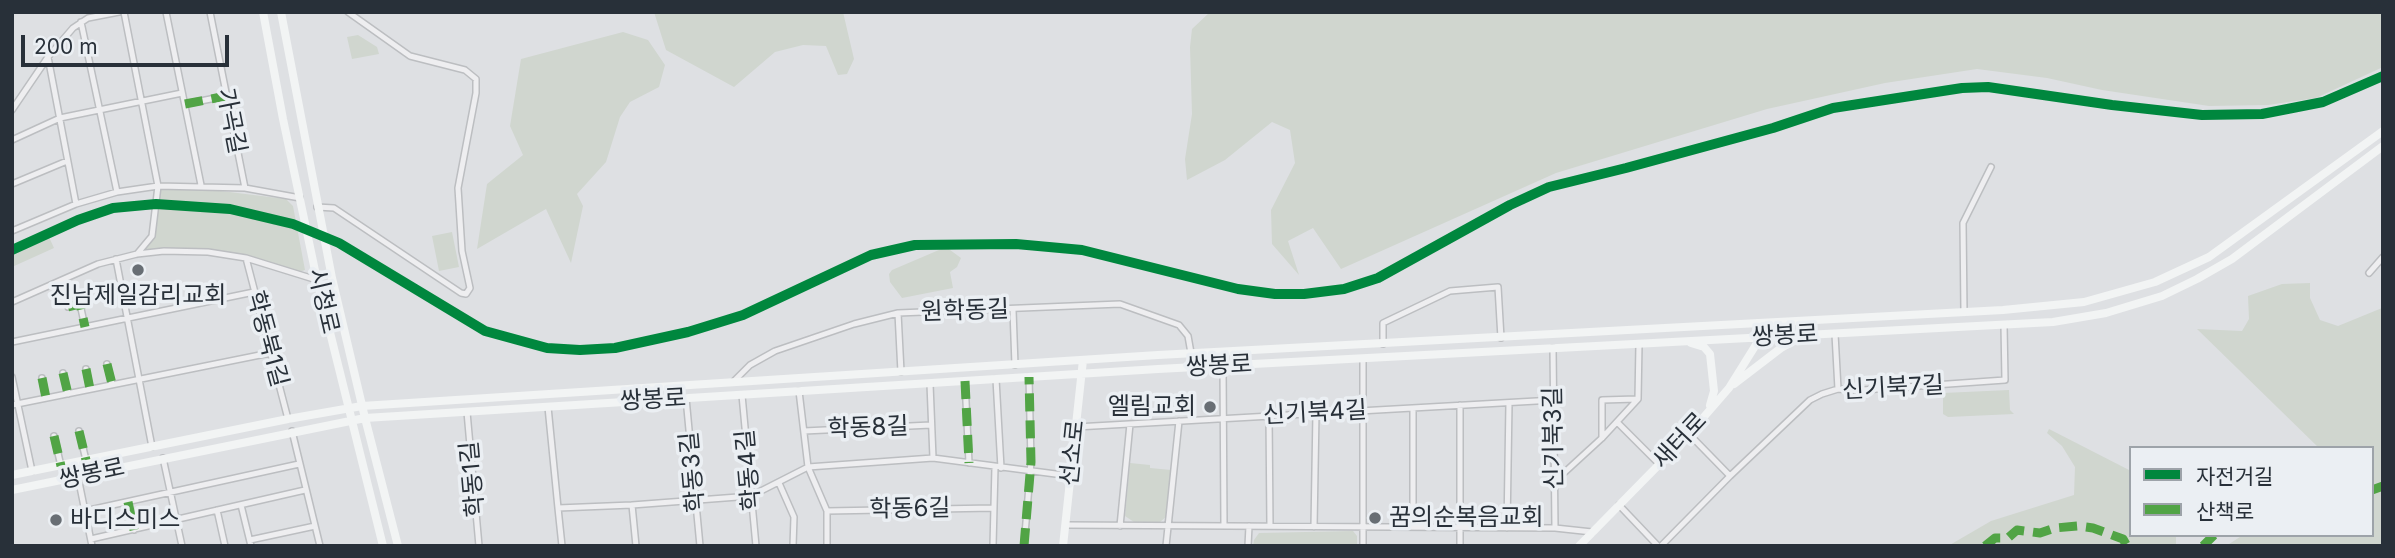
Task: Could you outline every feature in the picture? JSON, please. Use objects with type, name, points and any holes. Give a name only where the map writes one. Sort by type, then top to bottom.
[{"type":"street","points":[[12,110],[64,37],[88,18],[122,12],[158,186],[152,236],[137,254]]},
{"type":"street","name":"가곡길","points":[[166,12],[201,186]]},
{"type":"street","name":"가곡길","points":[[210,12],[245,188]]},
{"type":"street","name":"시청로","points":[[263,12],[317,280],[383,546]]},
{"type":"street","name":"시청로","points":[[281,12],[317,207],[362,406],[398,546]]},
{"type":"street","points":[[317,207],[334,208],[450,286],[467,294],[470,288],[462,251],[458,188],[476,93],[476,79],[465,70],[410,56],[348,12]]},
{"type":"street","points":[[81,22],[117,192]]},
{"type":"street","points":[[48,57],[76,204]]},
{"type":"street","points":[[12,140],[60,118],[182,93]]},
{"type":"street","points":[[185,104],[226,96]]},
{"type":"street","points":[[283,120],[299,116]]},
{"type":"street","name":"쌍봉로","points":[[12,475],[362,406],[1191,353],[2003,310],[2084,302],[2137,289],[2175,275],[2225,247],[2383,131]]},
{"type":"street","name":"쌍봉로","points":[[12,490],[365,418],[1082,374],[2053,322],[2093,315],[2162,296],[2232,259],[2383,146]]},
{"type":"street","points":[[12,184],[67,161]]},
{"type":"street","points":[[1964,312],[1963,223],[1991,167]]},
{"type":"street","name":"가곡길","points":[[12,231],[76,204],[117,192],[158,186],[245,188],[300,198]]},
{"type":"street","points":[[12,302],[98,264],[137,254],[185,251],[246,258],[317,280]]},
{"type":"street","points":[[2369,273],[2383,257]]},
{"type":"street","points":[[116,258],[152,447]]},
{"type":"street","name":"학동북1길","points":[[246,258],[288,419]]},
{"type":"street","points":[[1383,344],[1383,323],[1450,291],[1498,287],[1502,338]]},
{"type":"street","points":[[12,342],[254,292]]},
{"type":"street","points":[[68,307],[80,304],[85,327]]},
{"type":"street","name":"원학동길","points":[[733,383],[750,365],[775,351],[854,324],[898,313],[1120,304],[1179,325],[1188,336],[1191,353]]},
{"type":"street","points":[[1013,310],[1015,365]]},
{"type":"street","points":[[2003,310],[2004,325]]},
{"type":"street","points":[[898,313],[901,372]]},
{"type":"street","points":[[1758,323],[1759,338]]},
{"type":"street","name":"신기북7길","points":[[1660,546],[1730,475],[1810,400],[1822,394],[1838,389],[1863,390],[2005,380],[2004,325]]},
{"type":"street","points":[[1728,388],[1792,342],[1803,336],[1823,334]]},
{"type":"street","points":[[1835,334],[1838,389]]},
{"type":"street","name":"새터로","points":[[1579,546],[1689,434],[1728,388],[1759,338]]},
{"type":"street","points":[[1685,341],[1704,347],[1710,354],[1714,391],[1707,411]]},
{"type":"street","points":[[1555,482],[1602,438],[1638,399],[1639,344]]},
{"type":"street","name":"신기북3길","points":[[1553,348],[1555,528]]},
{"type":"street","points":[[15,405],[270,354]]},
{"type":"street","points":[[1363,359],[1363,546]]},
{"type":"street","name":"선소로","points":[[1063,546],[1083,360]]},
{"type":"street","points":[[107,364],[112,384]]},
{"type":"street","points":[[1223,366],[1224,526]]},
{"type":"street","points":[[86,369],[90,389]]},
{"type":"street","points":[[63,373],[68,394]]},
{"type":"street","points":[[12,377],[15,405],[32,471]]},
{"type":"street","points":[[1024,546],[1030,471],[1030,377]]},
{"type":"street","points":[[42,378],[46,398]]},
{"type":"street","points":[[993,546],[993,508],[998,467],[996,380]]},
{"type":"street","points":[[965,382],[969,463]]},
{"type":"street","name":"학동8길","points":[[930,384],[933,458]]},
{"type":"street","name":"학동8길","points":[[799,391],[808,467]]},
{"type":"street","name":"학동4길","points":[[743,395],[756,546]]},
{"type":"street","name":"학동3길","points":[[686,398],[700,546]]},
{"type":"street","points":[[1602,438],[1602,400],[1638,399]]},
{"type":"street","name":"신기북4길","points":[[1076,427],[1554,400]]},
{"type":"street","name":"신기북3길","points":[[1507,528],[1508,403]]},
{"type":"street","points":[[1460,405],[1460,546]]},
{"type":"street","points":[[548,407],[562,546]]},
{"type":"street","points":[[1413,408],[1413,527]]},
{"type":"street","name":"학동1길","points":[[467,412],[479,546]]},
{"type":"street","points":[[1314,527],[1316,413]]},
{"type":"street","points":[[1269,416],[1270,526]]},
{"type":"street","points":[[1166,546],[1179,421]]},
{"type":"street","points":[[1617,422],[1659,464]]},
{"type":"street","points":[[1120,526],[1130,424]]},
{"type":"street","name":"학동8길","points":[[804,431],[931,425]]},
{"type":"street","points":[[79,430],[86,460]]},
{"type":"street","points":[[292,431],[320,546]]},
{"type":"street","points":[[1689,434],[1730,475]]},
{"type":"street","points":[[54,436],[61,466]]},
{"type":"street","points":[[163,458],[182,546]]},
{"type":"street","name":"학동8길","points":[[751,496],[808,467],[933,458],[1071,476]]},
{"type":"street","points":[[85,511],[299,464]]},
{"type":"street","points":[[808,467],[827,511],[827,546]]},
{"type":"street","points":[[78,477],[92,543],[134,530],[305,489]]},
{"type":"street","points":[[779,483],[794,517],[793,546]]},
{"type":"street","points":[[558,508],[751,496]]},
{"type":"street","points":[[128,502],[134,530]]},
{"type":"street","points":[[1618,504],[1660,546]]},
{"type":"street","points":[[241,505],[251,543],[314,526]]},
{"type":"street","points":[[632,505],[636,546]]},
{"type":"street","name":"학동6길","points":[[827,511],[993,508]]},
{"type":"street","points":[[217,510],[225,546]]},
{"type":"street","points":[[1066,525],[1555,528],[1592,531]]},
{"type":"street","points":[[1248,546],[1249,526]]},
{"type":"shaded area","points":[[654,12],[843,12],[854,59],[847,74],[838,75],[826,46],[803,45],[775,52],[734,87],[666,50]]},
{"type":"shaded area","points":[[1210,12],[2383,12],[2383,67],[2316,98],[2268,105],[2209,106],[2102,90],[2047,78],[1977,69],[1885,83],[1767,109],[1556,173],[1341,269],[1313,228],[1288,241],[1299,275],[1272,244],[1271,210],[1295,163],[1290,130],[1272,122],[1225,160],[1187,180],[1185,159],[1192,114],[1192,29]]},
{"type":"shaded area","points":[[623,32],[648,40],[665,65],[659,87],[630,102],[620,117],[606,162],[577,194],[583,206],[571,263],[546,209],[477,249],[487,184],[523,155],[510,126],[521,59]]},
{"type":"shaded area","points":[[358,35],[377,47],[379,54],[352,59],[347,37]]},
{"type":"shaded area","points":[[161,190],[213,190],[286,199],[293,206],[305,270],[299,272],[255,258],[193,248],[144,251],[154,238]]},
{"type":"shaded area","points":[[452,232],[459,267],[439,271],[432,236]]},
{"type":"shaded area","points":[[49,237],[54,248],[12,267],[12,254]]},
{"type":"shaded area","points":[[946,247],[961,258],[957,267],[950,272],[953,288],[902,298],[890,282],[889,274],[892,270]]},
{"type":"shaded area","points":[[2310,283],[2310,298],[2320,320],[2338,326],[2382,308],[2383,293],[2383,546],[2226,546],[2240,537],[2374,537],[2374,446],[2317,446],[2197,329],[2242,331],[2249,319],[2248,296],[2282,284]]},
{"type":"shaded area","points":[[2009,390],[2010,410],[2014,414],[1948,417],[1943,414],[1943,393]]},
{"type":"shaded area","points":[[2049,429],[2129,470],[2129,537],[2176,537],[2176,546],[1948,546],[1991,521],[2074,495],[2075,467],[2062,446],[2047,433]]},
{"type":"shaded area","points":[[1130,463],[1171,470],[1167,516],[1160,522],[1134,522],[1125,516]]},
{"type":"shaded area","points":[[1353,531],[1357,536],[1357,546],[1253,546],[1259,533]]},
{"type":"marked path","points":[[185,104],[226,96]]},
{"type":"marked path","points":[[68,307],[80,304],[85,327]]},
{"type":"marked path","points":[[107,364],[112,384]]},
{"type":"marked path","points":[[86,369],[90,389]]},
{"type":"marked path","points":[[63,373],[68,394]]},
{"type":"marked path","points":[[1024,546],[1031,462],[1029,377]]},
{"type":"marked path","points":[[42,378],[46,398]]},
{"type":"marked path","points":[[965,381],[969,463]]},
{"type":"marked path","points":[[79,431],[86,460]]},
{"type":"marked path","points":[[54,436],[61,466]]},
{"type":"marked path","points":[[2374,489],[2383,486]]},
{"type":"marked path","points":[[128,502],[134,530]]},
{"type":"marked path","points":[[1985,546],[1995,538],[2008,538],[2017,530],[2040,533],[2055,528],[2078,526],[2093,528],[2123,539],[2127,546]]},
{"type":"marked path","points":[[2203,546],[2212,537]]},
{"type":"cycle path","points":[[12,250],[78,220],[113,208],[156,204],[230,209],[293,224],[339,243],[485,331],[547,348],[615,348],[688,332],[743,315],[871,255],[915,245],[1016,244],[1082,250],[1238,289],[1275,294],[1304,294],[1344,289],[1378,278],[1510,205],[1549,187],[1773,128],[1833,108],[1962,88],[1988,87],[2202,115],[2262,114],[2323,102],[2383,76]]},
{"type":"place","name":"진남제일감리교회","points":[[138,270]]},
{"type":"place","name":"엘림교회","points":[[1210,407]]},
{"type":"place","name":"꿈의순복음교회","points":[[1375,518]]},
{"type":"place","name":"바디스미스","points":[[56,520]]}]
